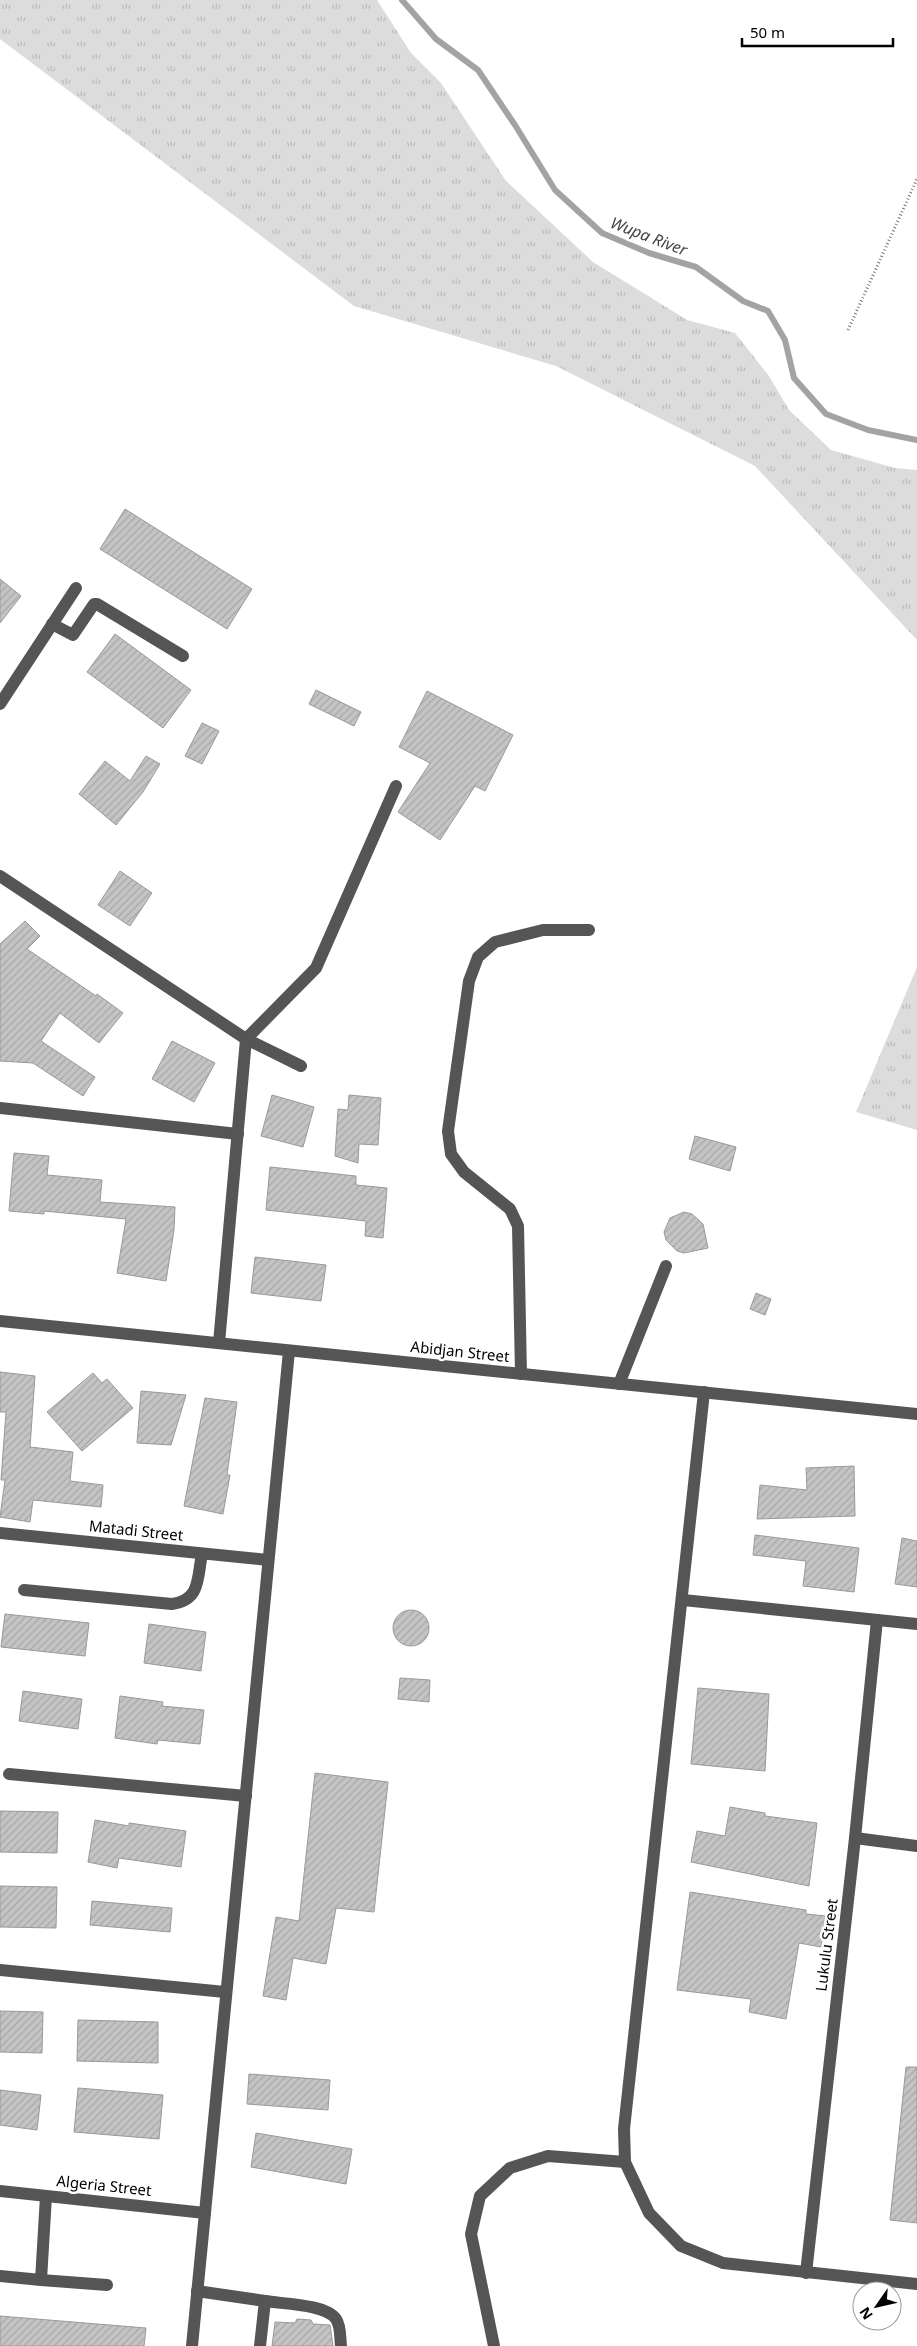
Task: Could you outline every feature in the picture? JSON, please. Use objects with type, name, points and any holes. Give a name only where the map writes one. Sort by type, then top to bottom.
[{"type":"street","points":[[0,704],[76,588]]},
{"type":"street","points":[[52,624],[73,635],[94,604],[96,604],[183,656]]},
{"type":"street","points":[[219,1343],[246,1039],[316,968],[396,786]]},
{"type":"street","points":[[0,876],[246,1039],[301,1066]]},
{"type":"street","points":[[520,1374],[518,1226],[510,1210],[464,1172],[451,1154],[448,1131],[469,981],[478,957],[495,942],[543,930],[589,930]]},
{"type":"street","points":[[0,1108],[238,1134]]},
{"type":"street","points":[[619,1384],[666,1266]]},
{"type":"street","name":"Abidjan Street","points":[[0,1321],[917,1414]]},
{"type":"street","points":[[192,2346],[225,1992],[289,1351]]},
{"type":"street","points":[[704,1392],[683,1600],[652,1860],[624,2129],[625,2162],[649,2214],[681,2246],[723,2263],[917,2284]]},
{"type":"street","name":"Matadi Street","points":[[0,1533],[268,1560]]},
{"type":"street","points":[[24,1590],[172,1604],[184,1602],[194,1592],[202,1554]]},
{"type":"street","points":[[683,1600],[917,1624]]},
{"type":"street","name":"Lukulu Street","points":[[806,2273],[855,1838],[877,1620]]},
{"type":"street","points":[[8,1774],[246,1796]]},
{"type":"street","points":[[855,1838],[917,1846]]},
{"type":"street","points":[[0,1970],[225,1992]]},
{"type":"street","points":[[494,2346],[471,2234],[480,2196],[510,2168],[548,2156],[625,2162]]},
{"type":"street","name":"Algeria Street","points":[[0,2191],[204,2213]]},
{"type":"street","points":[[41,2280],[46,2196]]},
{"type":"street","points":[[0,2276],[108,2285]]},
{"type":"street","points":[[197,2291],[317,2308],[330,2313],[336,2320],[340,2346]]},
{"type":"street","points":[[260,2346],[265,2302]]},
{"type":"path","points":[[848,330],[917,178]]},
{"type":"green space","points":[[0,0],[377,0],[411,53],[441,83],[506,181],[593,262],[687,320],[735,333],[769,376],[789,410],[831,450],[895,468],[917,470],[917,640],[755,466],[556,366],[354,306],[0,39]]},
{"type":"green space","points":[[917,967],[917,1130],[856,1112]]},
{"type":"building","points":[[125,509],[252,589],[227,629],[100,549]]},
{"type":"building","points":[[0,579],[21,596],[0,623]]},
{"type":"building","points":[[115,634],[191,690],[163,728],[87,672]]},
{"type":"building","points":[[316,690],[361,712],[354,726],[309,704]]},
{"type":"building","points":[[427,691],[513,735],[485,791],[475,786],[440,840],[398,812],[430,763],[399,747]]},
{"type":"building","points":[[202,723],[219,731],[202,764],[185,756]]},
{"type":"building","points":[[146,756],[160,764],[143,792],[116,825],[79,794],[105,761],[130,781]]},
{"type":"building","points":[[120,871],[152,893],[130,926],[98,905]]},
{"type":"building","points":[[25,921],[40,936],[27,949],[123,1013],[99,1043],[60,1013],[41,1041],[95,1077],[83,1096],[33,1063],[0,1061],[0,944]]},
{"type":"building","points":[[172,1041],[215,1063],[194,1102],[152,1079]]},
{"type":"building","points":[[272,1095],[314,1107],[303,1147],[261,1136]]},
{"type":"building","points":[[349,1095],[381,1098],[378,1145],[359,1144],[358,1163],[335,1156],[338,1109],[348,1110]]},
{"type":"building","points":[[695,1136],[736,1147],[730,1171],[689,1159]]},
{"type":"building","points":[[14,1153],[49,1156],[47,1175],[102,1180],[100,1202],[175,1207],[174,1230],[166,1281],[117,1273],[126,1219],[44,1211],[44,1214],[9,1211]]},
{"type":"building","points":[[270,1167],[356,1176],[356,1185],[387,1188],[383,1238],[365,1236],[366,1221],[266,1210]]},
{"type":"building","points":[[684,1212],[692,1214],[703,1224],[708,1248],[684,1253],[677,1251],[666,1240],[664,1232],[670,1218]]},
{"type":"building","points":[[255,1257],[326,1265],[321,1301],[251,1293]]},
{"type":"building","points":[[756,1293],[771,1299],[765,1315],[750,1309]]},
{"type":"building","points":[[0,1372],[35,1376],[30,1447],[73,1452],[70,1481],[103,1485],[101,1507],[33,1500],[30,1522],[0,1517],[5,1480],[1,1480],[6,1412],[0,1412]]},
{"type":"building","points":[[93,1373],[102,1383],[107,1379],[133,1408],[82,1451],[47,1412]]},
{"type":"building","points":[[141,1391],[186,1395],[171,1445],[137,1443]]},
{"type":"building","points":[[205,1398],[237,1402],[227,1475],[230,1475],[223,1514],[184,1506]]},
{"type":"building","points":[[854,1466],[855,1516],[757,1519],[760,1485],[807,1490],[806,1468]]},
{"type":"building","points":[[755,1535],[859,1548],[854,1592],[803,1586],[806,1561],[753,1555]]},
{"type":"building","points":[[902,1538],[917,1541],[917,1587],[895,1584]]},
{"type":"building","points":[[411,1610],[424,1615],[429,1628],[424,1641],[411,1646],[398,1641],[393,1628],[398,1615]]},
{"type":"building","points":[[5,1614],[89,1623],[85,1656],[1,1647]]},
{"type":"building","points":[[149,1624],[206,1632],[201,1671],[144,1663]]},
{"type":"building","points":[[400,1678],[430,1680],[429,1702],[398,1699]]},
{"type":"building","points":[[698,1688],[769,1694],[765,1771],[691,1764]]},
{"type":"building","points":[[23,1691],[82,1699],[78,1729],[19,1721]]},
{"type":"building","points":[[120,1696],[163,1702],[162,1706],[204,1710],[200,1744],[158,1740],[157,1744],[115,1738]]},
{"type":"building","points":[[315,1773],[388,1782],[374,1912],[336,1908],[326,1964],[293,1958],[286,2000],[263,1996],[276,1917],[299,1921]]},
{"type":"building","points":[[730,1807],[765,1813],[765,1816],[817,1823],[809,1886],[691,1862],[697,1831],[725,1836]]},
{"type":"building","points":[[0,1811],[58,1812],[57,1853],[0,1852]]},
{"type":"building","points":[[95,1820],[129,1826],[129,1823],[186,1831],[181,1867],[119,1858],[117,1868],[88,1862]]},
{"type":"building","points":[[0,1886],[57,1887],[56,1928],[0,1927]]},
{"type":"building","points":[[690,1892],[806,1910],[806,1914],[826,1916],[821,1947],[799,1943],[786,2019],[749,2012],[751,1999],[677,1990]]},
{"type":"building","points":[[92,1901],[172,1908],[170,1932],[90,1925]]},
{"type":"building","points":[[0,2011],[43,2012],[42,2053],[0,2052]]},
{"type":"building","points":[[78,2020],[158,2022],[158,2063],[77,2061]]},
{"type":"building","points":[[906,2067],[917,2067],[917,2223],[890,2220]]},
{"type":"building","points":[[249,2074],[330,2080],[328,2110],[247,2104]]},
{"type":"building","points":[[78,2088],[163,2095],[159,2139],[74,2132]]},
{"type":"building","points":[[0,2090],[41,2095],[37,2130],[0,2125]]},
{"type":"building","points":[[256,2133],[352,2149],[346,2184],[251,2167]]},
{"type":"building","points":[[0,2316],[146,2328],[144,2346],[0,2346]]},
{"type":"building","points":[[297,2319],[311,2320],[313,2324],[330,2325],[333,2346],[272,2346],[275,2322],[295,2323]]},
{"type":"waterway","name":"Wupa River","points":[[402,0],[436,39],[478,70],[555,190],[602,233],[649,253],[696,267],[743,301],[768,311],[785,340],[794,378],[826,414],[868,430],[917,440]]}]
